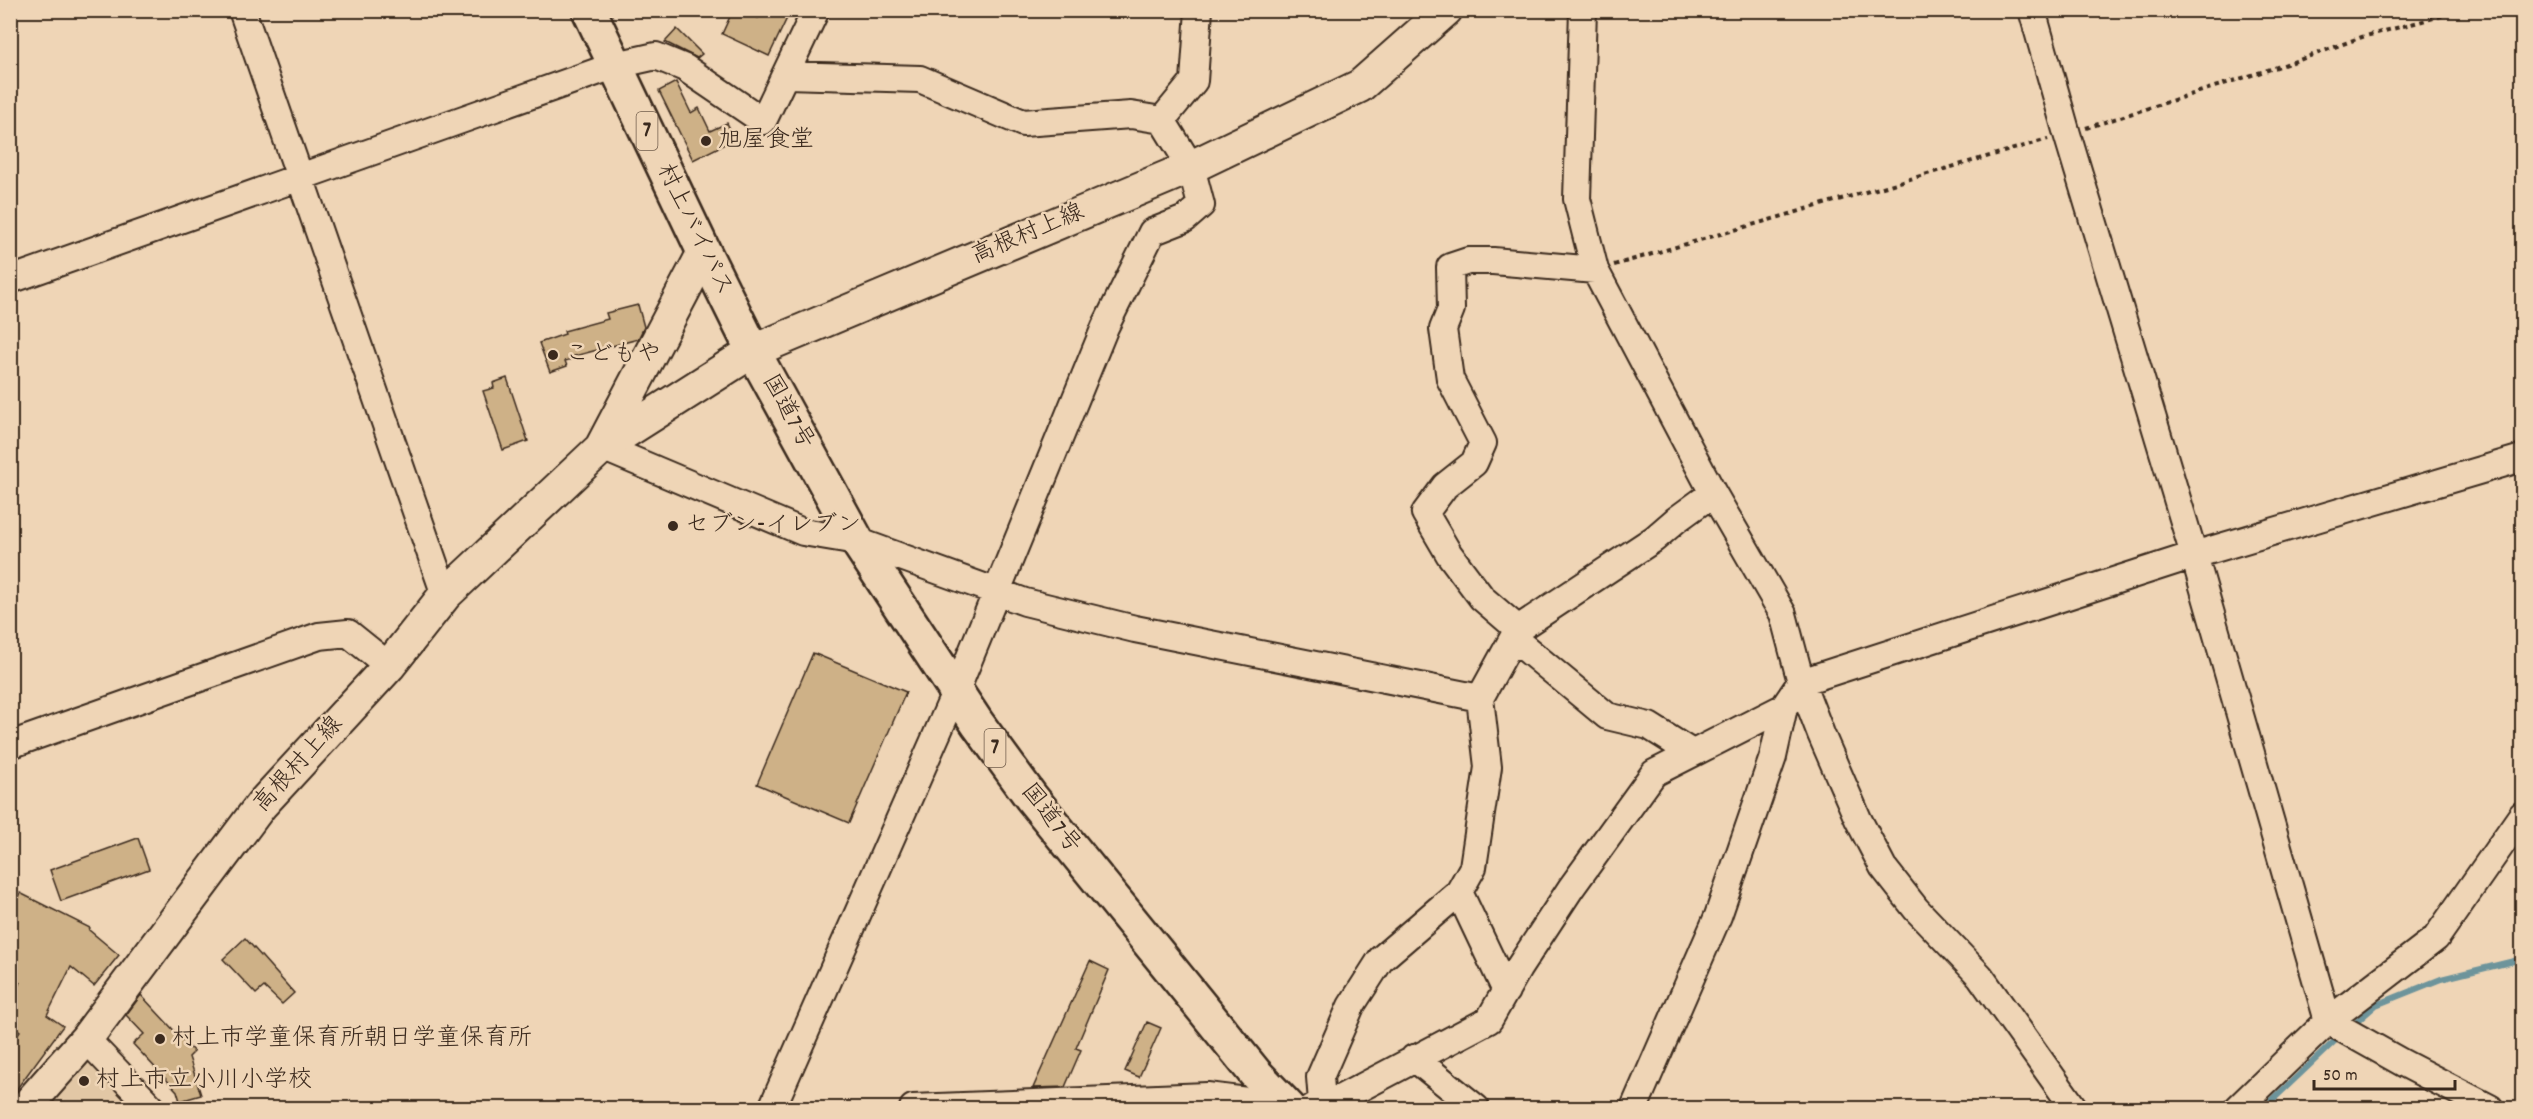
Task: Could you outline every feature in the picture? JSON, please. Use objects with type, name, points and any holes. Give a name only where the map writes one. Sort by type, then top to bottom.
[{"type":"highway","name":"村上バイパス","points":[[589,10],[753,351]]},
{"type":"highway","name":"国道7号","points":[[753,351],[857,541],[956,691],[1031,797],[1254,1073],[1280,1099]]},
{"type":"main road","name":"高根村上線","points":[[25,1108],[86,1039],[261,805],[388,666],[445,595],[602,447],[753,351],[1191,166],[1360,86],[1446,10]]},
{"type":"main road","name":"高根村上線","points":[[602,447],[704,252]]},
{"type":"street","points":[[242,10],[445,595]]},
{"type":"street","points":[[10,280],[616,65],[656,56],[685,68],[763,122],[816,10]]},
{"type":"street","points":[[1162,120],[1194,81],[1199,10]]},
{"type":"street","points":[[1583,10],[1577,199],[1595,270],[1713,493],[1783,614],[1801,682],[1854,808],[1883,867],[1916,909],[1980,976],[2074,1108]]},
{"type":"street","points":[[2032,10],[2194,555],[2328,1020],[2403,1063],[2490,1108]]},
{"type":"street","points":[[772,1108],[956,691],[1104,327],[1152,232],[1185,219],[1200,205],[1191,166],[1162,120],[1131,115],[1023,123],[920,79],[787,75]]},
{"type":"street","points":[[1595,270],[1477,261],[1468,261],[1450,267],[1451,309],[1443,329],[1450,379],[1483,443],[1474,463],[1445,486],[1425,513],[1449,554],[1482,598],[1516,634],[1607,716],[1649,726],[1692,753]]},
{"type":"street","points":[[602,447],[802,532],[857,541],[1025,602],[1135,629],[1480,698]]},
{"type":"street","points":[[1634,1108],[1718,916],[1773,757],[1784,707],[1801,682],[2194,555],[2523,458]]},
{"type":"street","points":[[1713,493],[1654,539],[1516,634],[1480,698],[1488,767],[1473,867],[1459,892],[1381,959],[1351,1006],[1320,1077],[1317,1105],[1341,1098],[1488,1020],[1571,888],[1654,773],[1784,707]]},
{"type":"street","points":[[10,745],[319,636],[348,633],[388,666]]},
{"type":"street","points":[[2238,1108],[2328,1020],[2436,938],[2523,815]]},
{"type":"street","points":[[1459,892],[1506,990]]},
{"type":"street","points":[[86,1039],[152,1108]]},
{"type":"street","points":[[1414,1058],[1476,1108]]},
{"type":"street","points":[[913,1108],[1207,1096],[1254,1102],[1280,1099]]},
{"type":"path","points":[[1595,270],[2067,134],[2299,60],[2362,37],[2464,10]]},
{"type":"shaded area","name":"村上市立小川小学校","points":[[83,1053],[132,1108],[38,1108]]},
{"type":"building","points":[[733,10],[742,10],[758,18],[762,10],[772,10],[787,18],[769,56],[722,34]]},
{"type":"building","points":[[677,29],[702,54],[697,58],[665,42]]},
{"type":"building","points":[[676,82],[691,113],[699,108],[710,131],[727,123],[735,139],[693,160],[659,91]]},
{"type":"building","points":[[638,305],[644,327],[638,339],[571,357],[572,359],[565,361],[567,366],[550,372],[539,343],[565,334],[564,331],[608,319],[606,313]]},
{"type":"building","points":[[507,378],[528,441],[503,450],[483,391],[494,388],[493,383]]},
{"type":"building","points":[[813,653],[906,692],[849,823],[757,784]]},
{"type":"building","points":[[138,838],[149,869],[61,901],[50,870]]},
{"type":"building","points":[[20,893],[90,928],[89,930],[119,955],[94,986],[71,967],[47,1015],[63,1026],[10,1098],[10,1045],[20,1031],[10,1024],[10,996],[20,983],[10,978],[10,898],[16,900]]},
{"type":"building","points":[[245,938],[294,993],[282,1004],[264,987],[256,994],[223,959]]},
{"type":"building","points":[[1090,961],[1109,970],[1076,1048],[1081,1050],[1065,1087],[1033,1088]]},
{"type":"building","name":"村上市学童保育所朝日学童保育所","points":[[141,995],[194,1052],[189,1057],[201,1095],[180,1101],[177,1091],[133,1044],[144,1034],[126,1015]]},
{"type":"building","points":[[1147,1022],[1161,1028],[1139,1077],[1125,1071]]},
{"type":"waterway","points":[[2352,1026],[2376,1005],[2441,979],[2522,959]]},
{"type":"waterway","points":[[2264,1108],[2340,1036]]},
{"type":"place","name":"旭屋食堂","points":[[706,141]]},
{"type":"place","name":"こどもや","points":[[553,355]]},
{"type":"place","name":"セブン-イレブン","points":[[673,526]]},
{"type":"place","name":"村上市学童保育所朝日学童保育所","points":[[160,1039]]},
{"type":"place","name":"村上市立小川小学校","points":[[84,1081]]}]
